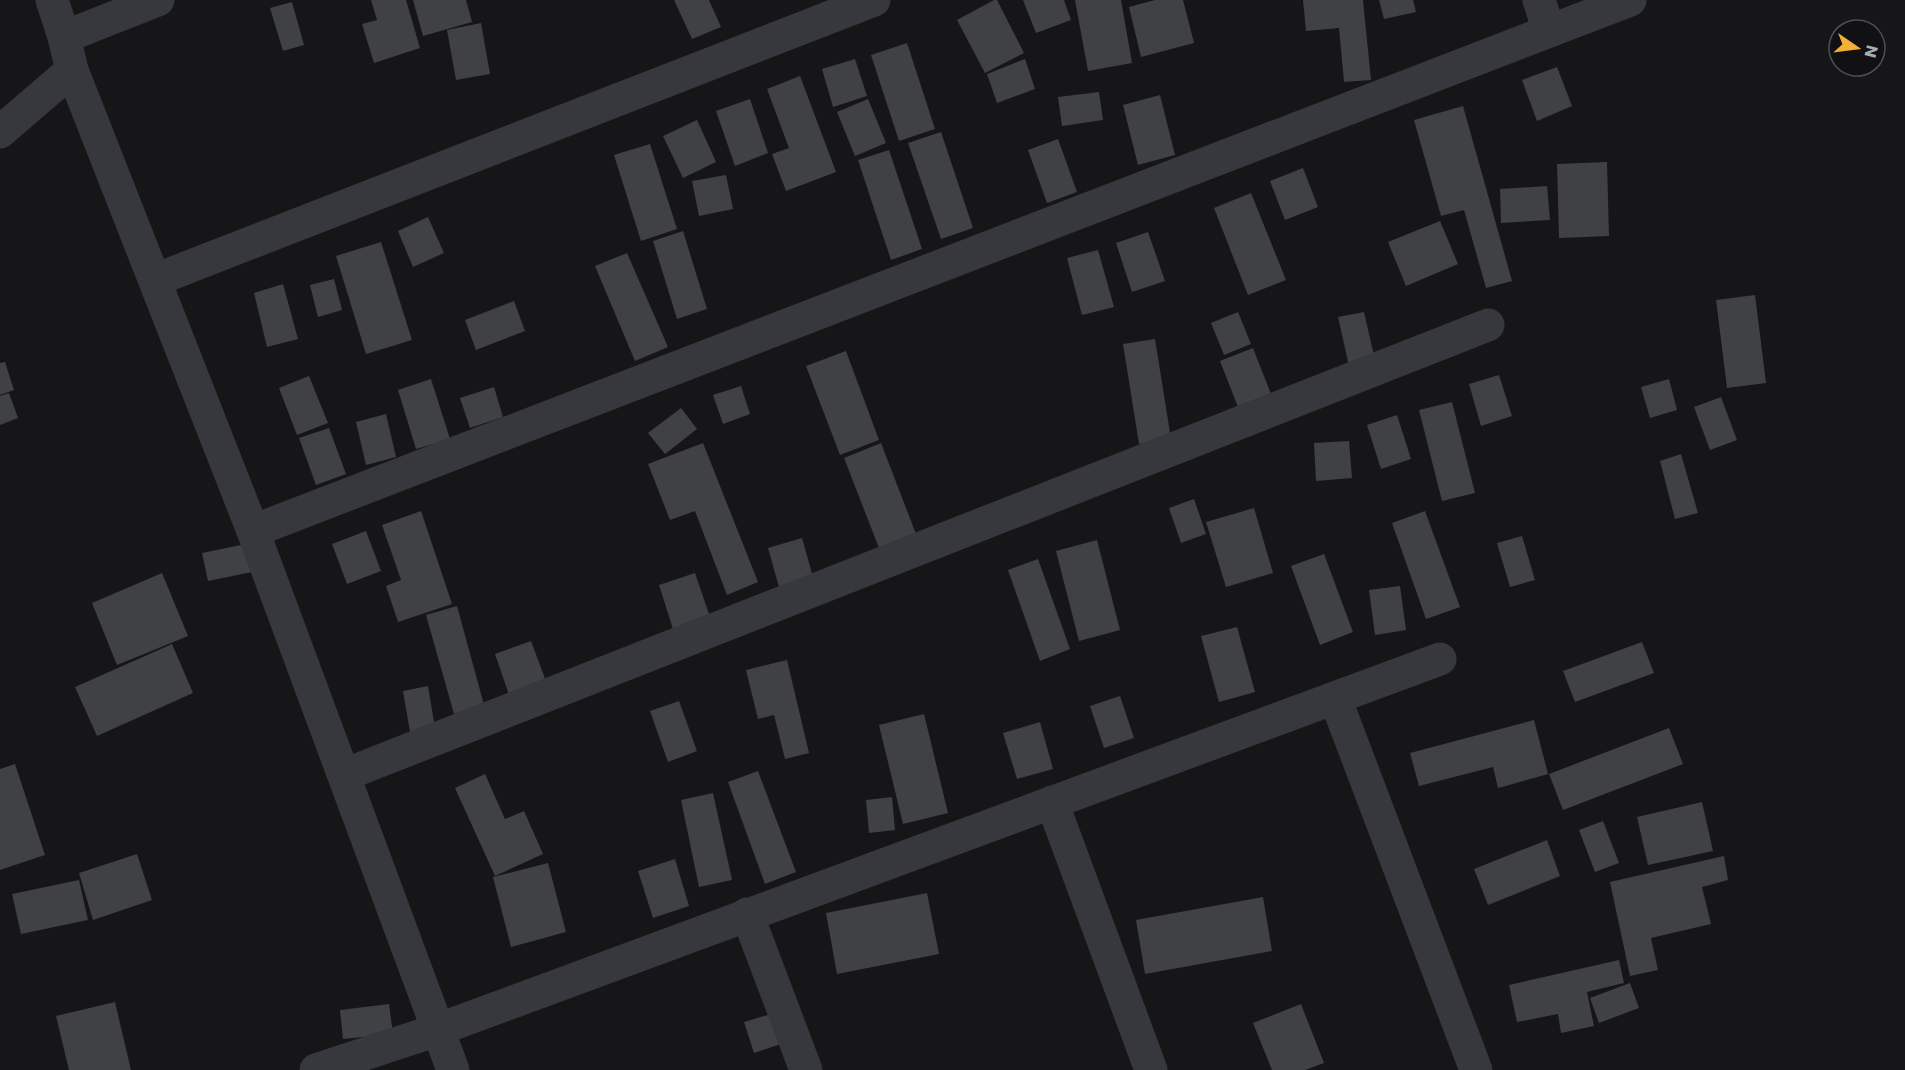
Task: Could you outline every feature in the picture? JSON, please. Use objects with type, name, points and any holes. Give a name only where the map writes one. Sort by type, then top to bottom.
[{"type":"street","points":[[52,0],[72,70],[253,531],[453,1070]]},
{"type":"street","points":[[64,37],[158,0]]},
{"type":"street","points":[[155,280],[874,0]]},
{"type":"street","points":[[1539,0],[1549,31]]},
{"type":"street","points":[[253,531],[1630,0]]},
{"type":"street","points":[[0,132],[72,70]]},
{"type":"street","points":[[344,775],[1488,325]]},
{"type":"street","points":[[315,1070],[437,1030],[1440,658]]},
{"type":"street","points":[[1335,698],[1476,1070]]},
{"type":"street","points":[[1052,802],[1151,1070]]},
{"type":"street","points":[[747,914],[806,1070]]},
{"type":"building","points":[[371,0],[406,0],[420,48],[374,63],[362,24],[377,20]]},
{"type":"building","points":[[413,0],[466,0],[472,22],[423,36]]},
{"type":"building","points":[[674,0],[709,0],[721,27],[692,39]]},
{"type":"building","points":[[997,0],[1024,53],[985,73],[957,20]]},
{"type":"building","points":[[1023,0],[1064,0],[1071,20],[1036,33]]},
{"type":"building","points":[[1075,0],[1121,0],[1132,63],[1088,71]]},
{"type":"building","points":[[1155,0],[1183,0],[1194,43],[1141,57],[1129,7]]},
{"type":"building","points":[[1303,0],[1363,0],[1371,80],[1344,82],[1339,28],[1306,31]]},
{"type":"building","points":[[1379,0],[1413,0],[1416,12],[1384,19]]},
{"type":"building","points":[[292,2],[304,45],[283,51],[270,8]]},
{"type":"building","points":[[481,23],[490,74],[456,80],[447,30]]},
{"type":"building","points":[[907,43],[935,129],[899,141],[871,55]]},
{"type":"building","points":[[855,59],[867,96],[833,107],[822,69]]},
{"type":"building","points":[[1025,59],[1035,89],[997,103],[987,74]]},
{"type":"building","points":[[1557,67],[1572,106],[1537,121],[1522,80]]},
{"type":"building","points":[[800,76],[836,172],[786,191],[772,154],[789,148],[767,89]]},
{"type":"building","points":[[1099,92],[1103,120],[1062,126],[1058,97]]},
{"type":"building","points":[[1160,95],[1175,155],[1138,165],[1123,105]]},
{"type":"building","points":[[750,99],[768,153],[735,166],[716,111]]},
{"type":"building","points":[[868,99],[886,143],[855,156],[837,112]]},
{"type":"building","points":[[1463,106],[1512,281],[1486,288],[1464,210],[1441,216],[1414,120]]},
{"type":"building","points":[[697,120],[716,162],[683,178],[663,136]]},
{"type":"building","points":[[941,132],[973,228],[941,239],[908,143]]},
{"type":"building","points":[[1058,139],[1077,192],[1047,203],[1028,150]]},
{"type":"building","points":[[650,144],[677,229],[641,241],[614,155]]},
{"type":"building","points":[[889,150],[922,249],[891,260],[858,160]]},
{"type":"building","points":[[1607,162],[1609,236],[1559,238],[1557,164]]},
{"type":"building","points":[[1303,168],[1318,207],[1285,220],[1270,181]]},
{"type":"building","points":[[726,175],[733,209],[699,216],[692,181]]},
{"type":"building","points":[[1547,186],[1550,220],[1501,223],[1500,189]]},
{"type":"building","points":[[1251,193],[1286,280],[1248,295],[1214,208]]},
{"type":"building","points":[[428,217],[444,253],[413,267],[398,231]]},
{"type":"building","points":[[1440,221],[1458,264],[1406,286],[1388,242]]},
{"type":"building","points":[[683,231],[707,309],[677,319],[653,241]]},
{"type":"building","points":[[1148,232],[1165,281],[1132,292],[1116,243]]},
{"type":"building","points":[[381,242],[412,340],[366,354],[336,256]]},
{"type":"building","points":[[1098,250],[1114,307],[1082,315],[1067,258]]},
{"type":"building","points":[[627,253],[668,347],[635,361],[595,266]]},
{"type":"building","points":[[334,279],[342,310],[318,317],[310,285]]},
{"type":"building","points":[[283,284],[298,339],[267,347],[254,293]]},
{"type":"building","points":[[1755,295],[1766,383],[1727,388],[1716,300]]},
{"type":"building","points":[[514,301],[525,331],[476,350],[465,320]]},
{"type":"building","points":[[1238,312],[1251,344],[1224,355],[1211,323]]},
{"type":"building","points":[[1364,312],[1375,360],[1349,366],[1338,317]]},
{"type":"building","points":[[1155,339],[1171,439],[1139,444],[1123,344]]},
{"type":"building","points":[[1253,348],[1271,394],[1238,407],[1220,361]]},
{"type":"building","points":[[846,351],[879,440],[840,455],[806,366]]},
{"type":"building","points":[[5,362],[14,390],[0,395],[0,363]]},
{"type":"building","points":[[1499,375],[1512,416],[1481,426],[1469,384]]},
{"type":"building","points":[[309,376],[328,423],[297,435],[279,388]]},
{"type":"building","points":[[431,379],[450,439],[416,449],[398,390]]},
{"type":"building","points":[[1669,379],[1677,410],[1650,418],[1641,387]]},
{"type":"building","points":[[741,386],[750,414],[723,424],[713,395]]},
{"type":"building","points":[[494,387],[503,417],[470,428],[460,398]]},
{"type":"building","points":[[9,393],[18,418],[0,425],[0,396]]},
{"type":"building","points":[[1721,397],[1737,440],[1710,450],[1694,407]]},
{"type":"building","points":[[1452,402],[1475,493],[1442,501],[1419,410]]},
{"type":"building","points":[[681,408],[697,429],[665,454],[648,433]]},
{"type":"building","points":[[386,414],[396,457],[366,465],[356,422]]},
{"type":"building","points":[[1397,415],[1411,459],[1381,469],[1367,425]]},
{"type":"building","points":[[329,428],[346,474],[316,485],[299,438]]},
{"type":"building","points":[[1349,441],[1352,478],[1316,481],[1314,443]]},
{"type":"building","points":[[703,443],[758,582],[727,595],[695,511],[670,520],[648,464]]},
{"type":"building","points":[[881,443],[916,534],[879,548],[844,458]]},
{"type":"building","points":[[1681,454],[1698,513],[1675,519],[1660,461]]},
{"type":"building","points":[[1194,499],[1206,534],[1181,543],[1169,508]]},
{"type":"building","points":[[1254,508],[1273,573],[1226,587],[1206,522]]},
{"type":"building","points":[[421,511],[452,604],[398,622],[386,586],[401,580],[382,525]]},
{"type":"building","points":[[1425,511],[1460,607],[1426,619],[1392,523]]},
{"type":"building","points":[[366,531],[381,571],[347,584],[332,544]]},
{"type":"building","points":[[1522,536],[1535,580],[1510,587],[1497,543]]},
{"type":"building","points":[[802,538],[813,577],[779,587],[768,548]]},
{"type":"building","points":[[1097,540],[1120,630],[1079,641],[1056,551]]},
{"type":"building","points":[[246,544],[252,572],[208,581],[202,553]]},
{"type":"building","points":[[1324,554],[1353,632],[1320,645],[1291,566]]},
{"type":"building","points":[[1038,559],[1070,649],[1040,661],[1008,570]]},
{"type":"building","points":[[162,573],[188,636],[117,665],[92,603]]},
{"type":"building","points":[[695,573],[710,617],[673,629],[659,585]]},
{"type":"building","points":[[1400,586],[1406,630],[1375,635],[1369,590]]},
{"type":"building","points":[[457,606],[484,705],[454,714],[426,615]]},
{"type":"building","points":[[1237,627],[1255,692],[1219,702],[1201,636]]},
{"type":"building","points":[[531,641],[546,681],[509,695],[495,654]]},
{"type":"building","points":[[1642,642],[1654,673],[1575,702],[1563,671]]},
{"type":"building","points":[[172,644],[193,693],[97,736],[75,687]]},
{"type":"building","points":[[787,660],[809,753],[785,759],[774,715],[758,719],[746,670]]},
{"type":"building","points":[[428,686],[435,728],[410,732],[403,691]]},
{"type":"building","points":[[1120,696],[1134,738],[1104,748],[1090,706]]},
{"type":"building","points":[[679,701],[697,751],[668,762],[650,711]]},
{"type":"building","points":[[924,714],[948,813],[903,824],[879,725]]},
{"type":"building","points":[[1534,720],[1548,774],[1498,788],[1493,767],[1419,786],[1410,753]]},
{"type":"building","points":[[1040,722],[1053,769],[1017,779],[1003,733]]},
{"type":"building","points":[[1669,728],[1683,764],[1563,810],[1549,774]]},
{"type":"building","points":[[15,764],[45,855],[0,870],[0,769]]},
{"type":"building","points":[[758,771],[796,872],[765,884],[728,782]]},
{"type":"building","points":[[485,774],[505,819],[524,811],[543,854],[495,876],[455,788]]},
{"type":"building","points":[[713,793],[732,880],[699,887],[681,800]]},
{"type":"building","points":[[892,797],[895,830],[869,833],[866,800]]},
{"type":"building","points":[[1702,802],[1713,851],[1648,865],[1637,817]]},
{"type":"building","points":[[1603,821],[1619,863],[1595,872],[1579,830]]},
{"type":"building","points":[[1547,840],[1560,876],[1488,905],[1474,869]]},
{"type":"building","points":[[137,854],[152,900],[93,920],[79,873]]},
{"type":"building","points":[[1724,856],[1728,880],[1702,887],[1711,924],[1651,938],[1658,970],[1630,976],[1610,882]]},
{"type":"building","points":[[675,859],[689,906],[653,918],[638,871]]},
{"type":"building","points":[[548,863],[566,932],[511,947],[493,877]]},
{"type":"building","points":[[79,880],[88,920],[21,934],[12,894]]},
{"type":"building","points":[[927,893],[939,954],[837,974],[826,913]]},
{"type":"building","points":[[1263,897],[1272,951],[1145,974],[1136,920]]},
{"type":"building","points":[[1619,960],[1624,983],[1587,992],[1594,1026],[1561,1033],[1558,1014],[1517,1022],[1509,985]]},
{"type":"building","points":[[1630,983],[1639,1008],[1599,1023],[1590,998]]},
{"type":"building","points":[[115,1002],[131,1070],[69,1070],[56,1016]]},
{"type":"building","points":[[389,1004],[393,1034],[343,1039],[340,1010]]},
{"type":"building","points":[[1301,1004],[1324,1063],[1305,1070],[1272,1070],[1253,1023]]},
{"type":"building","points":[[771,1014],[781,1044],[754,1053],[744,1022]]}]
